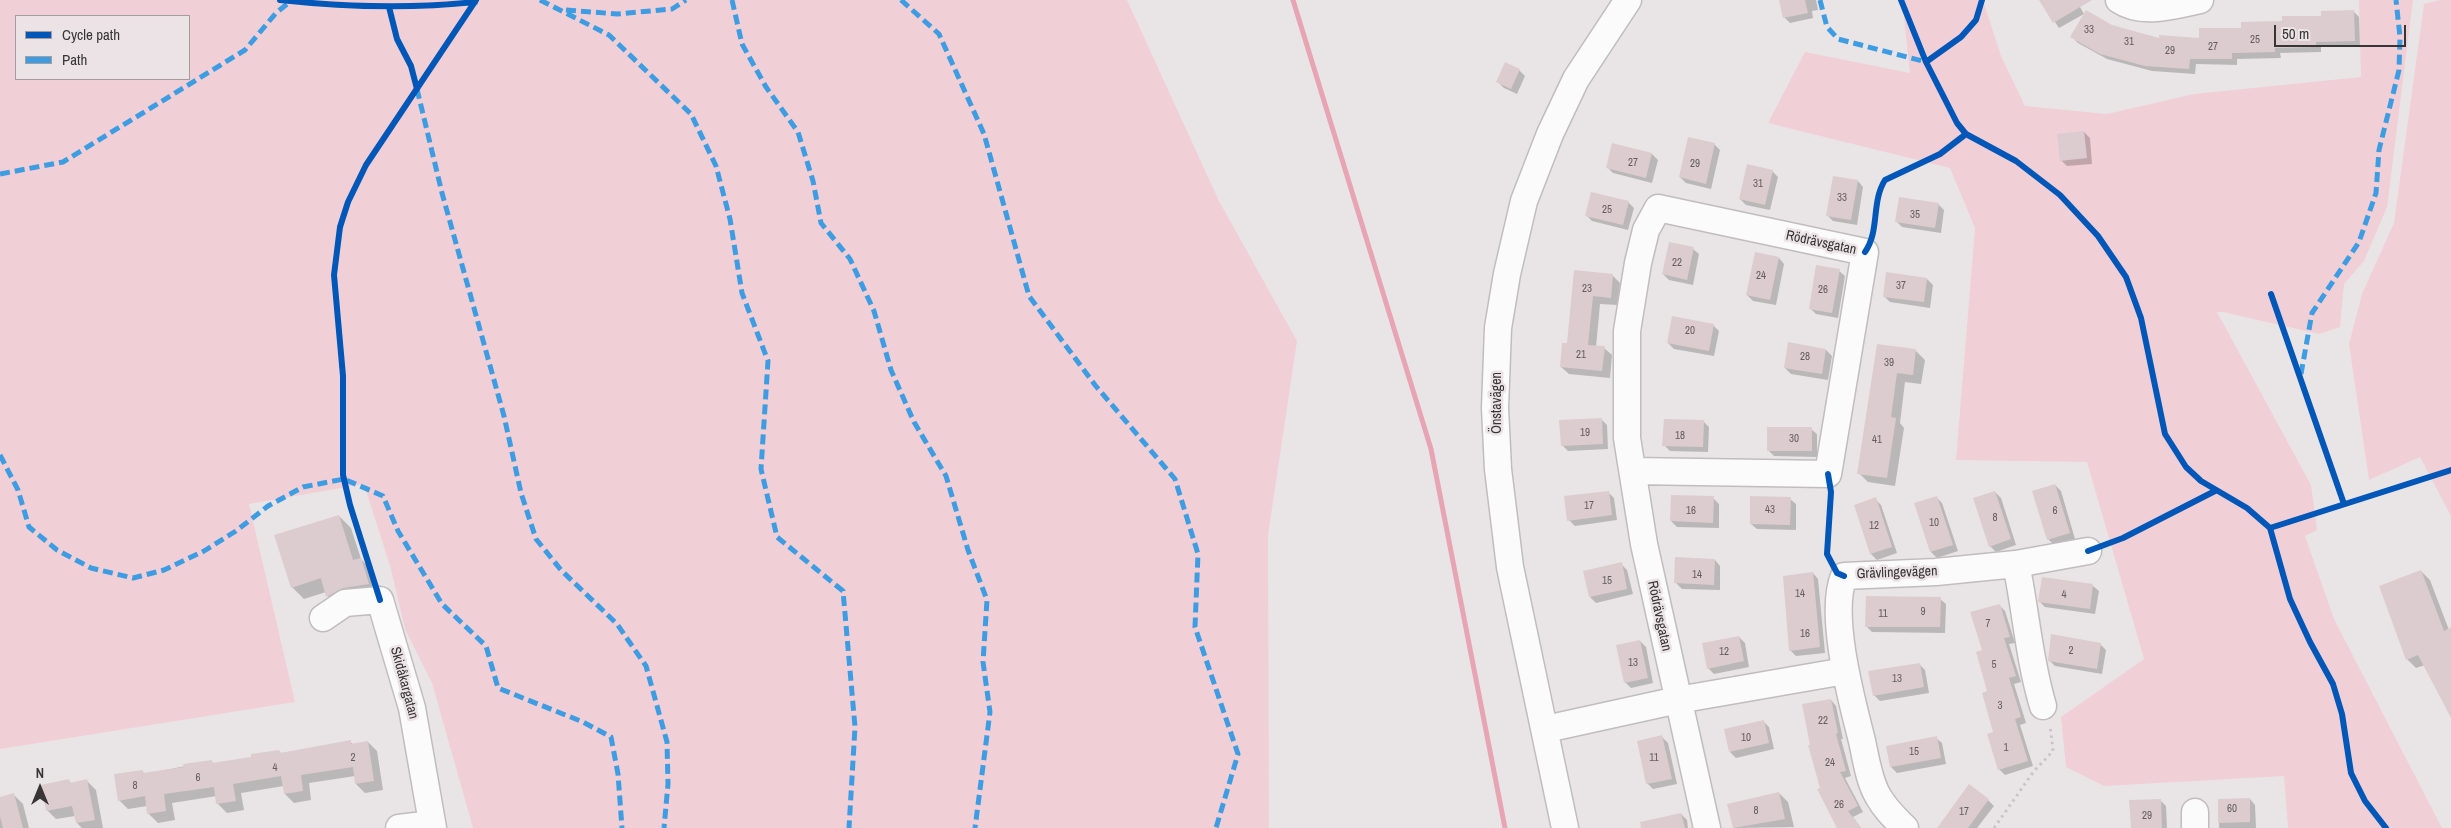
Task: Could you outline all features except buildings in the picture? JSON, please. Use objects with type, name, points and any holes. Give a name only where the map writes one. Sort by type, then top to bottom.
[{"type":"street","name":"Önstavägen","points":[[1565,828],[1546,729],[1510,567],[1498,468],[1495,408],[1498,328],[1507,274],[1524,201],[1550,134],[1576,79],[1628,0]]},
{"type":"street","points":[[2119,0],[2138,7],[2153,8],[2200,0]]},
{"type":"street","name":"Rödrävsgatan","points":[[1632,472],[1828,474],[1865,252],[1658,208],[1646,230],[1638,263],[1627,332],[1627,438],[1632,472],[1644,544],[1708,828]]},
{"type":"street","name":"Grävlingevägen","points":[[1905,828],[1892,816],[1877,795],[1845,671],[1839,600],[1840,587],[1844,576],[1936,572],[2016,564],[2088,551]]},
{"type":"street","points":[[2016,564],[2024,602],[2036,682],[2043,706]]},
{"type":"street","name":"Skidåkargatan","points":[[323,618],[345,603],[380,600],[412,708],[432,826]]},
{"type":"street","points":[[1546,729],[1678,700],[1845,671]]},
{"type":"street","points":[[399,828],[432,826]]},
{"type":"path","points":[[1994,828],[2034,772],[2053,752],[2049,718],[2043,706]]},
{"type":"shaded area","points":[[0,0],[1127,0],[1219,201],[1297,341],[1268,535],[1269,828],[473,828],[432,683],[405,629],[391,569],[364,484],[249,504],[295,702],[0,749]]},
{"type":"shaded area","points":[[1902,0],[1983,0],[2001,56],[2025,106],[2107,114],[2194,94],[2361,77],[2359,0],[2413,0],[2387,207],[2364,261],[2344,284],[2340,327],[2319,334],[2217,312],[2311,485],[2317,530],[2305,536],[2334,619],[2442,828],[2288,828],[2284,776],[2104,786],[2066,767],[2061,717],[2144,659],[2087,462],[1956,460],[1975,228],[1950,168],[1768,123],[1805,52],[1910,73]]},
{"type":"shaded area","points":[[2440,0],[2451,0],[2451,516],[2420,457],[2369,480],[2349,344],[2362,294],[2394,223],[2424,4]]},
{"type":"waterway","points":[[1293,0],[1431,449],[1505,828]]},
{"type":"marked path","points":[[540,0],[609,35],[691,114],[716,166],[730,219],[742,293],[768,361],[761,469],[777,537],[843,591],[855,727],[849,828]]},
{"type":"marked path","points":[[566,10],[617,14],[672,9],[686,0]]},
{"type":"marked path","points":[[732,0],[742,44],[766,87],[798,132],[813,181],[821,223],[850,259],[874,311],[891,370],[914,422],[946,476],[968,550],[987,600],[983,662],[990,712],[975,828]]},
{"type":"marked path","points":[[901,0],[939,34],[984,134],[1029,296],[1095,385],[1175,479],[1198,554],[1195,627],[1238,754],[1216,828]]},
{"type":"marked path","points":[[1820,0],[1827,27],[1838,39],[1926,62]]},
{"type":"marked path","points":[[2301,374],[2312,313],[2359,242],[2376,193],[2379,150],[2399,70],[2400,37],[2396,0]]},
{"type":"marked path","points":[[0,174],[63,162],[245,50],[276,13],[291,1]]},
{"type":"marked path","points":[[417,89],[442,193],[504,416],[521,493],[536,539],[561,570],[617,624],[646,666],[667,742],[668,784],[664,828]]},
{"type":"marked path","points":[[0,455],[18,490],[29,527],[57,550],[91,568],[133,578],[164,570],[204,551],[236,531],[268,506],[303,487],[344,479],[383,496],[398,531],[442,604],[486,646],[498,688],[583,722],[611,737],[618,774],[622,828]]},
{"type":"cycle path","points":[[280,0],[377,6],[426,6],[475,2]]},
{"type":"cycle path","points":[[380,600],[350,505],[343,475],[343,376],[334,275],[340,227],[348,202],[366,165],[476,0]]},
{"type":"cycle path","points":[[1901,0],[1926,62],[1957,123],[1966,134],[2016,161],[2060,195],[2098,236],[2126,277],[2141,318],[2165,434],[2186,467],[2201,481],[2247,508],[2270,528],[2290,599],[2310,642],[2333,684],[2342,714],[2351,773],[2365,801],[2386,828]]},
{"type":"cycle path","points":[[1926,62],[1961,37],[1976,20],[1982,0]]},
{"type":"cycle path","points":[[389,7],[397,39],[411,66],[417,89]]},
{"type":"cycle path","points":[[1865,252],[1870,244],[1878,198],[1885,180],[1940,154],[1966,134]]},
{"type":"cycle path","points":[[2271,294],[2344,504]]},
{"type":"cycle path","points":[[2270,528],[2451,470]]},
{"type":"cycle path","points":[[1828,474],[1831,492],[1827,554],[1837,573],[1844,576]]},
{"type":"cycle path","points":[[2088,551],[2123,538],[2215,491]]}]
